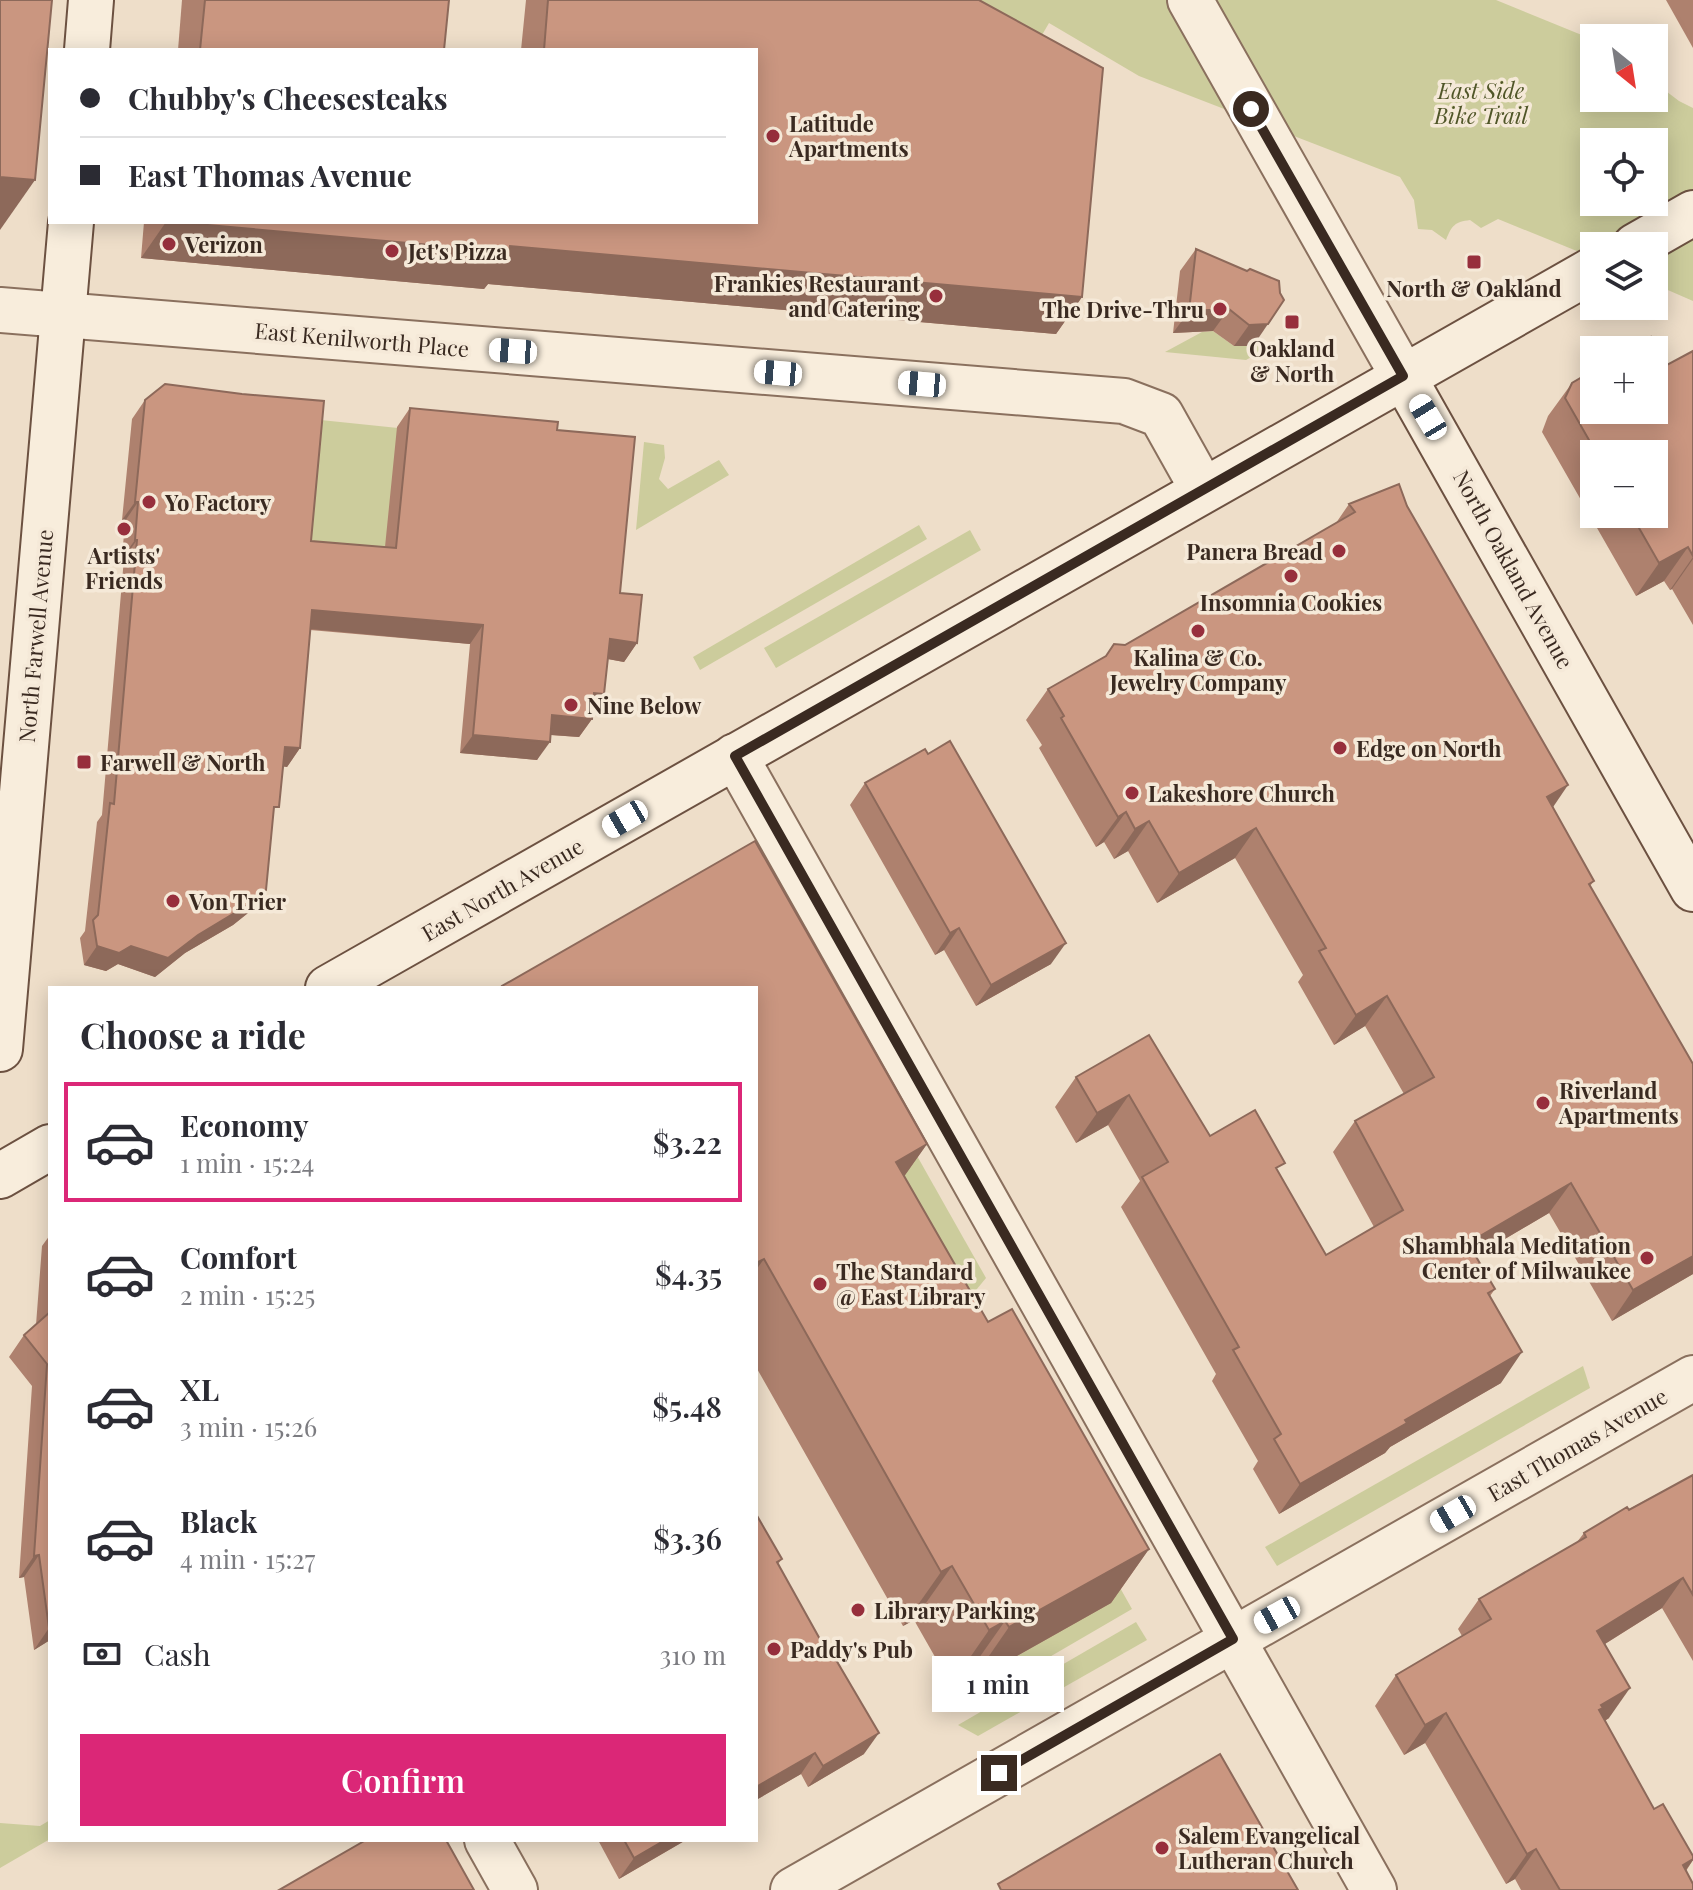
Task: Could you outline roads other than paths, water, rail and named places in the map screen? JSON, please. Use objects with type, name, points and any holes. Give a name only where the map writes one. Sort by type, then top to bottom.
[{"type":"street","points":[[87,48],[91,0]]},
{"type":"street","name":"North Oakland Avenue","points":[[1190,0],[1693,889]]},
{"type":"street","points":[[1660,232],[1693,213]]},
{"type":"street","name":"North Farwell Avenue","points":[[0,1049],[71,224]]},
{"type":"street","name":"East North Avenue","points":[[332,986],[1580,277]]},
{"type":"street","name":"East Kenilworth Place","points":[[0,310],[1124,401],[1161,415],[1203,490]]},
{"type":"street","points":[[735,756],[1374,1890]]},
{"type":"street","points":[[0,1176],[48,1148]]},
{"type":"street","name":"East Thomas Avenue","points":[[793,1890],[1693,1378]]},
{"type":"street","points":[[488,1842],[515,1890]]},
{"type":"place","name":"Latitude Apartments","points":[[773,136]]},
{"type":"place","name":"Verizon","points":[[169,244]]},
{"type":"place","name":"Jet's Pizza","points":[[392,251]]},
{"type":"place","name":"North & Oakland","points":[[1474,262]]},
{"type":"place","name":"Frankies Restaurant and Catering","points":[[936,296]]},
{"type":"place","name":"The Drive-Thru","points":[[1220,309]]},
{"type":"place","name":"Oakland & North","points":[[1292,322]]},
{"type":"place","name":"Yo Factory","points":[[149,502]]},
{"type":"place","name":"Artists' Friends","points":[[124,529]]},
{"type":"place","name":"Panera Bread","points":[[1339,551]]},
{"type":"place","name":"Insomnia Cookies","points":[[1291,576]]},
{"type":"place","name":"Kalina & Co. Jewelry Company","points":[[1198,631]]},
{"type":"place","name":"Nine Below","points":[[571,705]]},
{"type":"place","name":"Edge on North","points":[[1340,748]]},
{"type":"place","name":"Farwell & North","points":[[84,762]]},
{"type":"place","name":"Lakeshore Church","points":[[1132,793]]},
{"type":"place","name":"Von Trier","points":[[173,901]]},
{"type":"place","name":"Riverland Apartments","points":[[1543,1103]]},
{"type":"place","name":"Shambhala Meditation Center of Milwaukee","points":[[1647,1258]]},
{"type":"place","name":"The Standard @ East Library","points":[[820,1284]]},
{"type":"place","name":"Library Parking","points":[[858,1610]]},
{"type":"place","name":"Paddy's Pub","points":[[774,1649]]},
{"type":"place","name":"Salem Evangelical Lutheran Church","points":[[1162,1848]]},
{"type":"park label","name":"East Side Bike Trail","points":[[1481,102]]}]
